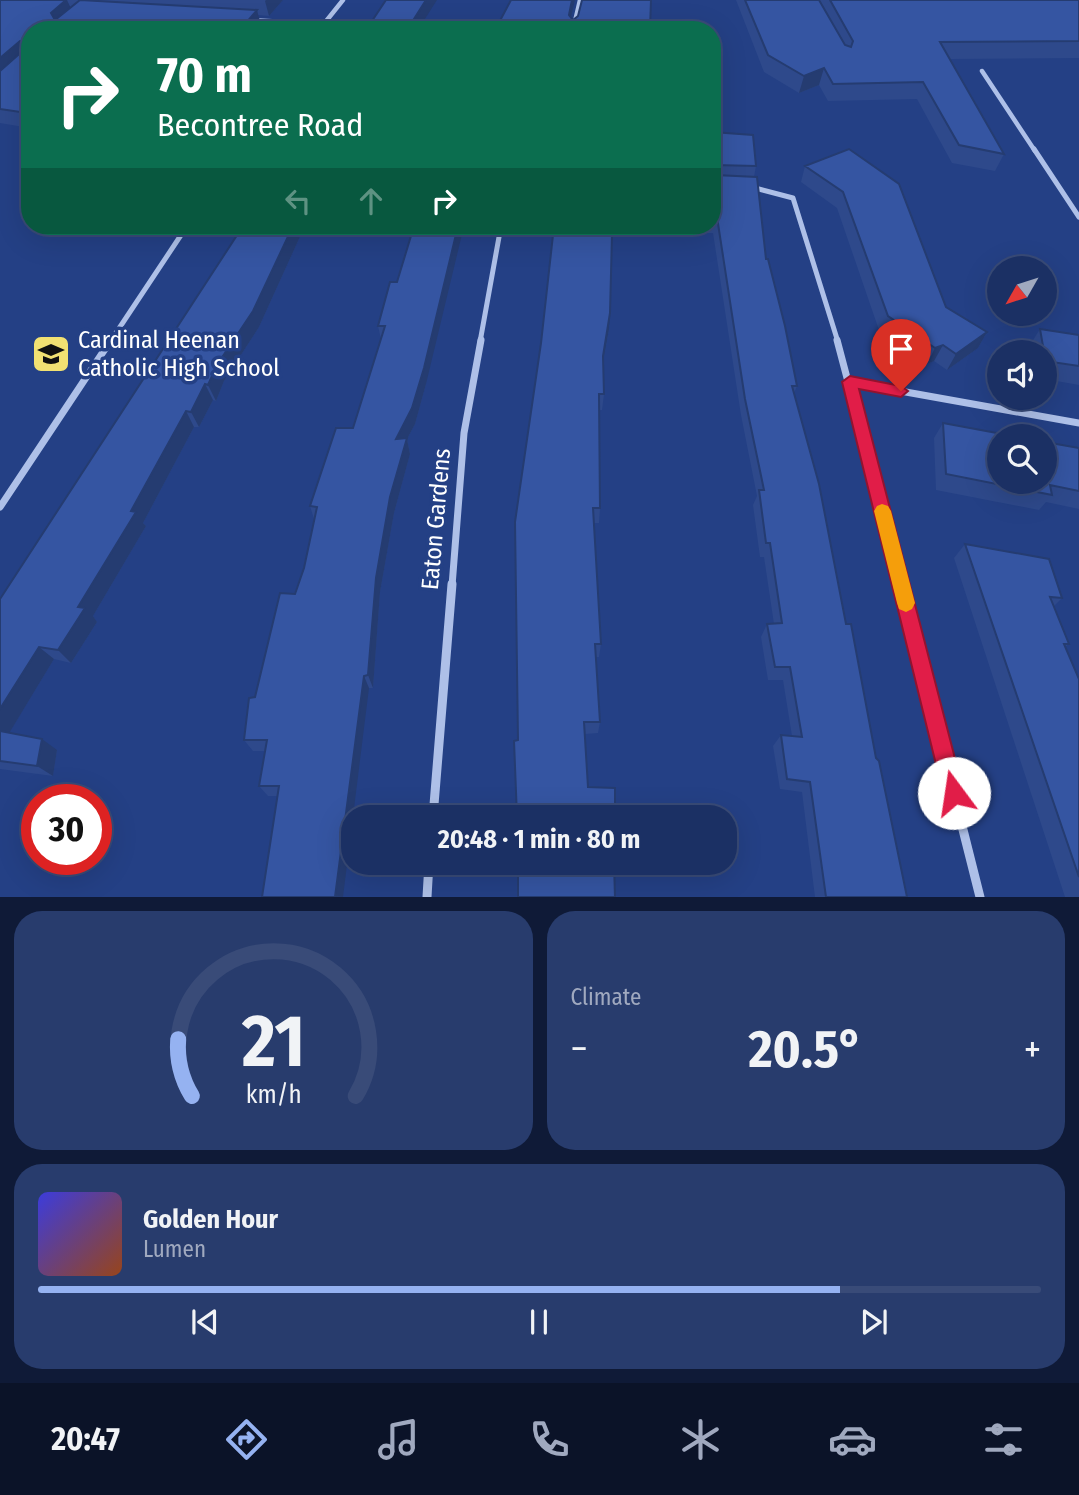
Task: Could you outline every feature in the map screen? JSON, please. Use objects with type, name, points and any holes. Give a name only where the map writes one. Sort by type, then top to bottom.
[{"type":"street","points":[[326,21],[343,0]]},
{"type":"street","points":[[575,21],[580,0]]},
{"type":"street","points":[[241,19],[274,21]]},
{"type":"street","points":[[982,71],[1079,217]]},
{"type":"street","points":[[739,187],[752,187],[793,198],[850,382],[980,897]]},
{"type":"street","points":[[0,507],[181,235]]},
{"type":"street","name":"Eaton Gardens","points":[[434,805],[464,433],[498,235]]},
{"type":"street","points":[[850,382],[1079,424]]},
{"type":"street","points":[[427,897],[428,875]]},
{"type":"building","points":[[0,0],[66,0],[51,13],[55,20],[80,0],[257,10],[248,21],[21,21],[21,41],[0,58]]},
{"type":"building","points":[[386,0],[426,0],[413,21],[372,21]]},
{"type":"building","points":[[511,0],[572,0],[569,15],[573,20],[578,16],[582,0],[651,0],[650,21],[500,21]]},
{"type":"building","points":[[745,0],[819,0],[845,45],[851,47],[853,41],[830,0],[1079,0],[1079,41],[940,42],[1004,154],[959,145],[923,82],[833,84],[824,68],[804,76],[768,55]]},
{"type":"building","points":[[21,52],[21,112],[0,109],[0,71]]},
{"type":"building","points":[[721,133],[753,135],[756,166],[721,165]]},
{"type":"building","points":[[849,149],[899,184],[946,307],[987,332],[956,354],[943,345],[935,348],[888,316],[843,192],[805,166]]},
{"type":"building","points":[[721,175],[757,177],[766,259],[785,326],[797,386],[792,386],[819,484],[846,624],[851,624],[876,758],[879,761],[907,897],[826,897],[810,782],[787,779],[781,735],[802,737],[790,667],[775,667],[767,624],[782,623],[770,543],[766,543],[759,490],[764,490],[745,399],[720,235]]},
{"type":"building","points":[[237,235],[289,235],[253,311],[217,365],[208,385],[205,384],[191,412],[186,411],[131,511],[136,512],[78,607],[85,608],[58,650],[39,647],[0,709],[0,599]]},
{"type":"building","points":[[411,235],[456,235],[424,368],[412,408],[396,439],[407,438],[390,497],[376,578],[368,675],[364,676],[347,805],[341,805],[341,851],[335,897],[262,897],[279,786],[259,786],[267,740],[244,740],[249,698],[255,697],[280,593],[295,594],[304,568],[317,507],[310,506],[336,428],[353,428],[385,326],[378,326],[390,282],[397,282]]},
{"type":"building","points":[[553,235],[612,235],[610,313],[603,356],[604,394],[599,394],[600,508],[593,508],[601,644],[595,644],[600,722],[584,722],[588,787],[615,788],[615,805],[517,805],[514,741],[518,740],[515,522],[541,343]]},
{"type":"building","points":[[1040,329],[1079,335],[1079,366],[1057,363],[1057,340],[1042,340]]},
{"type":"building","points":[[943,423],[987,431],[987,482],[946,474]]},
{"type":"building","points":[[1057,444],[1079,448],[1079,491],[1057,486]]},
{"type":"building","points":[[965,544],[1049,559],[1062,598],[1050,597],[1069,644],[1064,644],[1079,679],[1079,877]]},
{"type":"building","points":[[0,731],[42,739],[37,766],[0,761]]},
{"type":"building","points":[[518,875],[614,875],[615,897],[518,897]]},
{"type":"slow traffic","points":[[882,511],[906,603]]},
{"type":"place","name":"Cardinal Heenan Catholic High School","points":[[51,354]]},
{"type":"route","points":[[901,391],[850,382],[954,793]]}]
